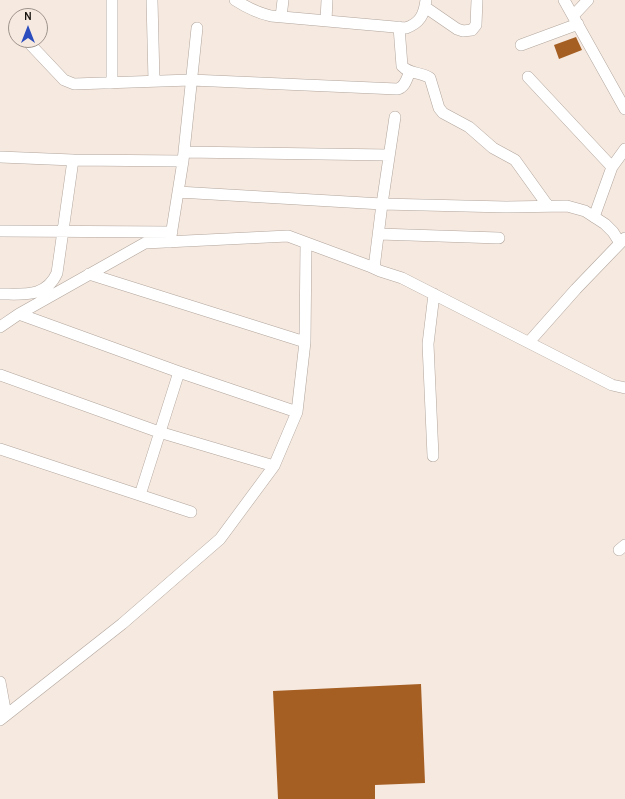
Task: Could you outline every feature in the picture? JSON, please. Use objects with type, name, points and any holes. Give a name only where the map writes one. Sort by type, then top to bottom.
[{"type":"street","points":[[112,0],[112,83]]},
{"type":"street","points":[[152,0],[154,81]]},
{"type":"street","points":[[281,17],[283,0]]},
{"type":"street","points":[[326,21],[327,0]]},
{"type":"street","points":[[237,1],[262,14],[406,28],[414,25],[421,18],[426,3],[457,29],[462,31],[472,30],[476,26],[477,0]]},
{"type":"street","points":[[564,0],[625,109]]},
{"type":"street","points":[[521,45],[575,20],[588,0]]},
{"type":"street","points":[[399,27],[402,66],[410,71],[426,75],[430,78],[439,108],[443,112],[469,127],[493,148],[515,160],[548,206]]},
{"type":"street","points":[[171,237],[183,156],[197,28]]},
{"type":"street","points":[[34,48],[58,76],[70,84],[191,80],[397,89],[403,86],[410,71]]},
{"type":"street","points":[[528,78],[612,167]]},
{"type":"street","points":[[374,268],[395,117]]},
{"type":"street","points":[[594,217],[612,167],[625,149]]},
{"type":"street","points":[[0,157],[73,160],[183,156],[389,155]]},
{"type":"street","points":[[0,294],[34,293],[48,286],[54,279],[57,273],[73,160]]},
{"type":"street","points":[[178,192],[382,204],[573,207],[585,211],[610,228],[622,240],[529,342]]},
{"type":"street","points":[[0,231],[171,237],[288,236],[402,278],[612,385],[625,388]]},
{"type":"street","points":[[378,234],[499,238]]},
{"type":"street","points":[[0,327],[19,314],[145,243],[171,237]]},
{"type":"street","points":[[3,718],[122,624],[220,539],[274,466],[297,412],[305,342],[306,243]]},
{"type":"street","points":[[89,274],[305,342]]},
{"type":"street","points":[[433,456],[428,344],[434,294]]},
{"type":"street","points":[[19,314],[179,372],[297,412]]},
{"type":"street","points":[[140,495],[179,372]]},
{"type":"street","points":[[0,375],[159,432],[274,466]]},
{"type":"street","points":[[0,450],[191,512]]},
{"type":"street","points":[[0,682],[3,718]]},
{"type":"building","points":[[576,37],[582,50],[559,59],[554,45]]},
{"type":"building","points":[[421,684],[425,783],[375,785],[375,799],[278,799],[273,691]]}]
